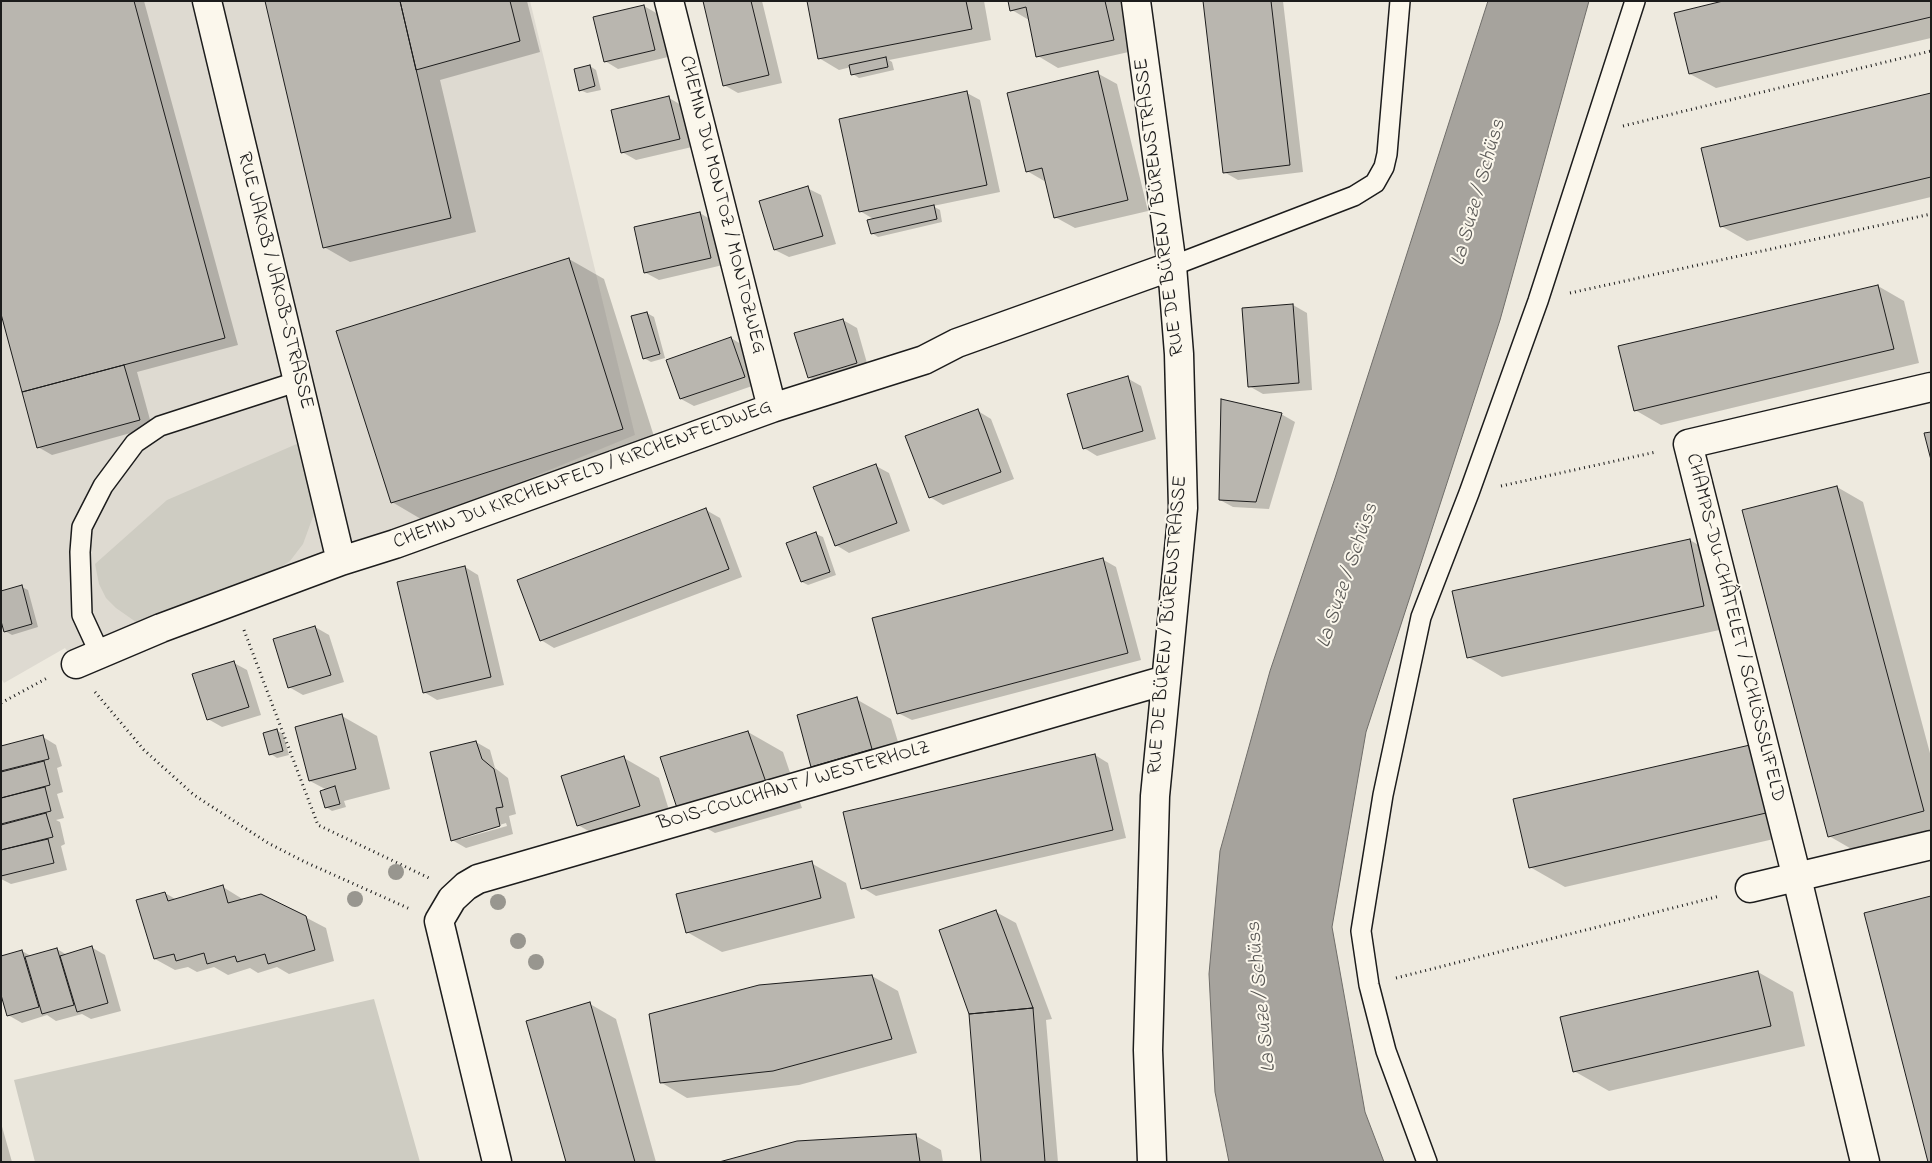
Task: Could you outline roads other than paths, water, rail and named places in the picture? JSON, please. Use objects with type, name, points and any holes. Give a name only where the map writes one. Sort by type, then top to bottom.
[{"type":"street","name":"RUE JAKOB / JAKOB-STRASSE","points":[[206,1],[341,561]]},
{"type":"street","name":"CHEMIN DU MONTOZ / MONTOZWEG","points":[[669,1],[772,408]]},
{"type":"street","name":"RUE DE BÜREN / BÜRENSTRASSE","points":[[1136,1],[1172,266],[1179,354],[1182,508],[1155,796],[1148,1050],[1152,1162]]},
{"type":"street","name":"CHEMIN DU KIRCHENFELD / KIRCHENFELDWEG","points":[[88,659],[233,600],[341,561],[395,544],[772,408],[924,360],[957,344],[1172,266]]},
{"type":"street","name":"CHAMPS-DU-CHÂTELET / SCHLÖSSLIFELD","points":[[1865,1162],[1797,878],[1688,444],[1931,387]]},
{"type":"street","name":"BOIS-COUCHANT / WESTERHOLZ","points":[[497,1162],[438,921],[458,893],[478,878],[1166,680]]},
{"type":"street","points":[[1750,888],[1931,845]]},
{"type":"lane","points":[[1172,266],[1354,196],[1375,183],[1384,167],[1387,154],[1400,1]]},
{"type":"lane","points":[[1428,1162],[1386,1051],[1369,985],[1361,931],[1383,795],[1421,617],[1469,493],[1538,301],[1635,1]]},
{"type":"lane","points":[[88,659],[82,615],[80,552],[82,527],[103,486],[135,443],[160,426],[299,382]]},
{"type":"water","name":"La Suze / Schüss","points":[[1488,1],[1589,1],[1500,320],[1366,732],[1332,927],[1365,1112],[1384,1162],[1229,1162],[1215,1092],[1209,974],[1220,851],[1270,671],[1335,478]]}]
